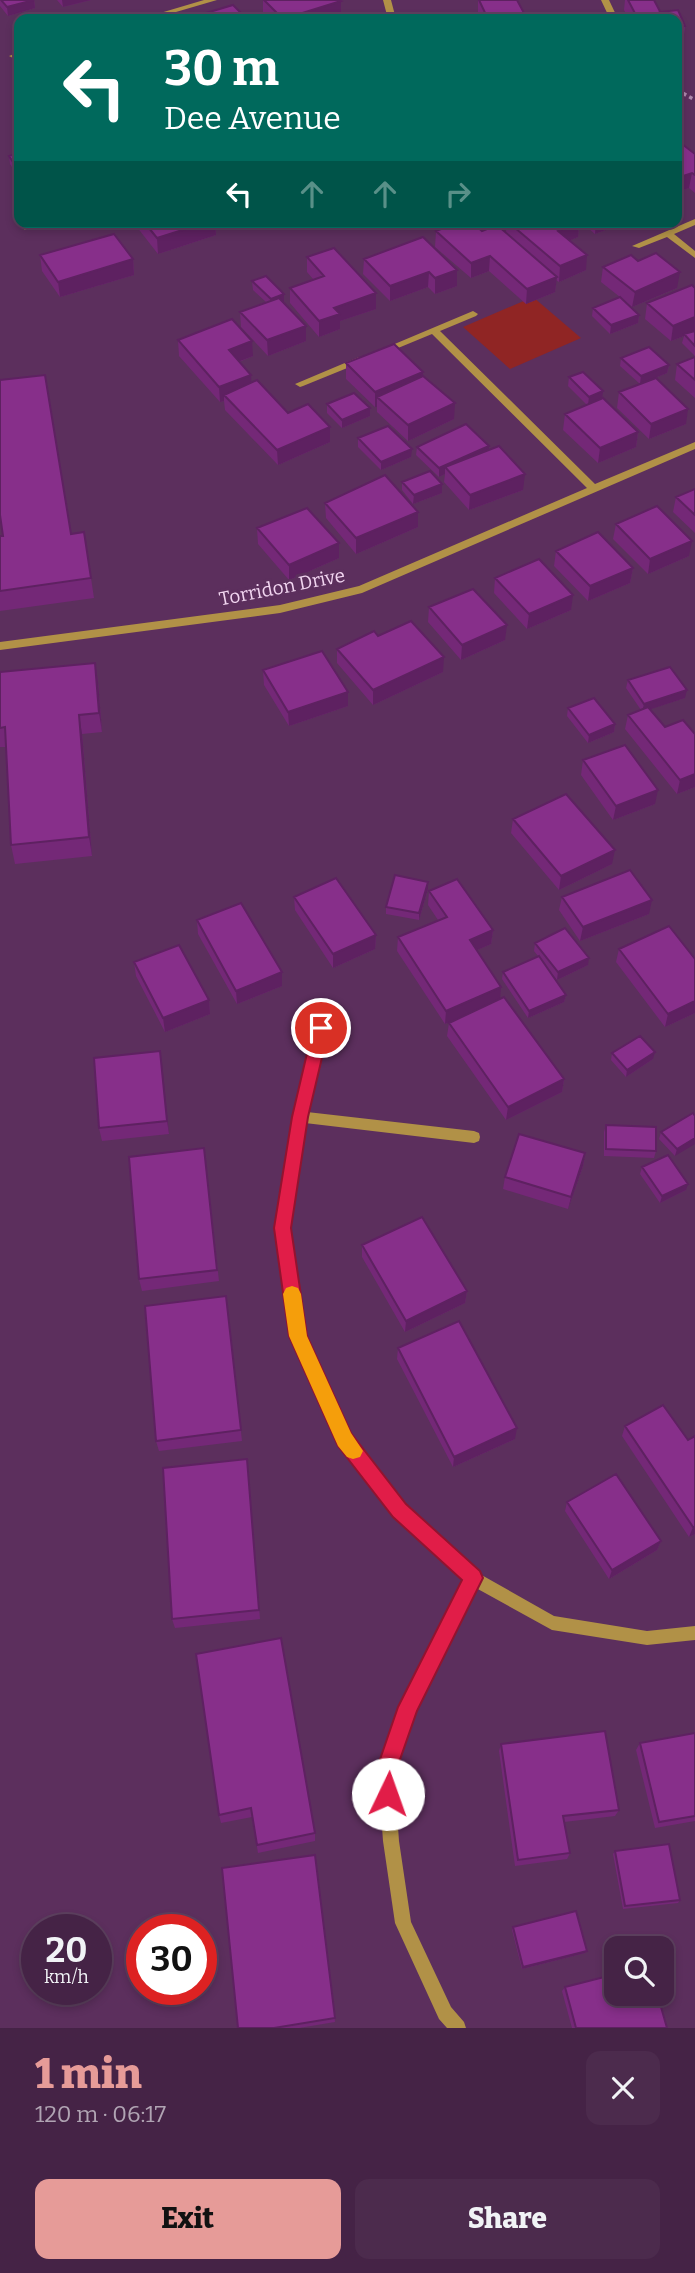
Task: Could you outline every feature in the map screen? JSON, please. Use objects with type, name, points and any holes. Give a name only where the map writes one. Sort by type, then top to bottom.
[{"type":"street","points":[[162,14],[213,0]]},
{"type":"street","points":[[636,246],[680,228]]},
{"type":"street","points":[[668,233],[695,256]]},
{"type":"street","points":[[300,384],[473,314]]},
{"type":"street","points":[[434,331],[594,489]]},
{"type":"street","name":"Torridon Drive","points":[[0,646],[280,609],[362,589],[695,445]]},
{"type":"street","points":[[321,1028],[300,1117],[283,1228],[298,1336],[345,1439],[400,1511],[473,1578],[552,1623],[647,1637],[695,1633]]},
{"type":"street","points":[[300,1117],[474,1137]]},
{"type":"street","points":[[458,2028],[445,2013],[403,1923],[391,1841],[386,1771],[408,1707],[473,1578]]},
{"type":"shaded area","points":[[533,297],[581,338],[510,369],[463,327]]},
{"type":"building","points":[[1,0],[34,0],[7,7]]},
{"type":"building","points":[[264,0],[341,1],[299,14],[278,14]]},
{"type":"building","points":[[479,0],[517,0],[524,14],[486,14]]},
{"type":"building","points":[[628,0],[654,0],[661,14],[635,14]]},
{"type":"building","points":[[233,5],[242,14],[203,14]]},
{"type":"building","points":[[678,10],[680,14],[661,14],[660,12]]},
{"type":"building","points":[[682,144],[695,154],[695,175],[692,173],[682,176]]},
{"type":"building","points":[[149,228],[189,228],[157,238]]},
{"type":"building","points":[[444,228],[479,228],[482,231],[500,228],[557,277],[527,289],[490,256],[471,263],[436,231]]},
{"type":"building","points":[[515,228],[565,228],[558,231],[587,255],[560,266]]},
{"type":"building","points":[[114,234],[133,259],[58,282],[40,255]]},
{"type":"building","points":[[423,237],[457,270],[435,278],[429,272],[390,286],[364,259]]},
{"type":"building","points":[[334,248],[376,293],[334,308],[340,314],[319,321],[290,288],[324,276],[307,257]]},
{"type":"building","points":[[656,253],[680,272],[635,292],[603,267],[631,255],[638,261]]},
{"type":"building","points":[[266,276],[284,294],[271,299],[252,281]]},
{"type":"building","points":[[692,285],[695,288],[695,317],[673,326],[647,303]]},
{"type":"building","points":[[620,297],[639,315],[611,325],[593,308]]},
{"type":"building","points":[[279,298],[306,326],[267,340],[240,312]]},
{"type":"building","points":[[232,319],[252,341],[229,350],[251,375],[219,387],[178,340]]},
{"type":"building","points":[[695,331],[695,346],[684,334]]},
{"type":"building","points":[[394,344],[423,372],[375,392],[346,363]]},
{"type":"building","points":[[649,347],[669,365],[641,376],[621,358]]},
{"type":"building","points":[[695,357],[695,380],[677,364]]},
{"type":"building","points":[[583,372],[603,391],[589,397],[569,377]]},
{"type":"building","points":[[45,375],[71,534],[84,532],[91,578],[0,591],[0,536],[3,536],[0,515],[0,380]]},
{"type":"building","points":[[423,376],[455,403],[408,425],[377,397]]},
{"type":"building","points":[[656,378],[688,409],[651,424],[619,392]]},
{"type":"building","points":[[257,380],[288,413],[308,404],[330,427],[277,450],[224,395]]},
{"type":"building","points":[[354,393],[370,408],[342,420],[327,404]]},
{"type":"building","points":[[603,398],[638,432],[600,448],[565,414]]},
{"type":"building","points":[[466,424],[489,446],[439,468],[417,447]]},
{"type":"building","points":[[388,426],[412,449],[381,462],[358,438]]},
{"type":"building","points":[[499,446],[525,474],[470,495],[445,467]]},
{"type":"building","points":[[430,471],[442,484],[414,495],[402,482]]},
{"type":"building","points":[[385,475],[418,512],[356,538],[325,503]]},
{"type":"building","points":[[695,489],[695,515],[676,497]]},
{"type":"building","points":[[657,506],[692,541],[650,559],[616,524]]},
{"type":"building","points":[[307,508],[339,543],[289,565],[257,528]]},
{"type":"building","points":[[598,532],[633,568],[590,586],[556,551]]},
{"type":"building","points":[[539,559],[573,595],[529,614],[495,578]]},
{"type":"building","points":[[473,589],[507,625],[462,645],[429,607]]},
{"type":"building","points":[[411,621],[444,657],[373,690],[337,649],[374,631],[378,636]]},
{"type":"building","points":[[322,651],[348,692],[288,712],[263,670]]},
{"type":"building","points":[[95,663],[99,713],[79,715],[89,837],[11,845],[5,727],[0,728],[0,672]]},
{"type":"building","points":[[670,667],[687,690],[644,704],[628,680]]},
{"type":"building","points":[[594,698],[615,724],[589,735],[568,708]]},
{"type":"building","points":[[648,707],[665,727],[683,720],[695,734],[695,774],[680,780],[628,715]]},
{"type":"building","points":[[625,745],[658,790],[616,806],[583,760]]},
{"type":"building","points":[[566,794],[615,850],[561,876],[513,819]]},
{"type":"building","points":[[630,870],[652,900],[583,927],[562,897]]},
{"type":"building","points":[[395,875],[428,882],[419,913],[386,907]]},
{"type":"building","points":[[336,878],[376,935],[333,954],[294,897]]},
{"type":"building","points":[[457,879],[493,930],[470,940],[501,987],[446,1011],[398,937],[447,917],[429,891]]},
{"type":"building","points":[[241,903],[282,972],[236,991],[197,920]]},
{"type":"building","points":[[669,926],[695,959],[695,1001],[668,1014],[619,949]]},
{"type":"building","points":[[565,928],[589,958],[558,972],[535,943]]},
{"type":"building","points":[[179,945],[209,1000],[163,1018],[134,962]]},
{"type":"building","points":[[539,956],[566,995],[529,1011],[503,972]]},
{"type":"building","points":[[504,997],[564,1079],[508,1107],[449,1023]]},
{"type":"building","points":[[640,1036],[655,1052],[627,1070],[612,1053]]},
{"type":"building","points":[[160,1051],[167,1121],[99,1128],[94,1058]]},
{"type":"building","points":[[693,1113],[695,1138],[677,1149],[661,1132]]},
{"type":"building","points":[[606,1125],[656,1127],[656,1151],[606,1149]]},
{"type":"building","points":[[519,1134],[585,1153],[571,1197],[505,1177]]},
{"type":"building","points":[[204,1148],[217,1270],[139,1279],[129,1157]]},
{"type":"building","points":[[668,1155],[688,1184],[662,1196],[642,1167]]},
{"type":"building","points":[[422,1217],[467,1291],[406,1321],[362,1245]]},
{"type":"building","points":[[226,1296],[241,1430],[156,1441],[145,1306]]},
{"type":"building","points":[[459,1321],[517,1428],[454,1457],[398,1348]]},
{"type":"building","points":[[663,1405],[688,1440],[695,1436],[695,1527],[625,1426]]},
{"type":"building","points":[[247,1459],[259,1610],[172,1619],[163,1468]]},
{"type":"building","points":[[616,1474],[661,1541],[612,1570],[567,1502]]},
{"type":"building","points":[[281,1638],[315,1833],[257,1845],[251,1808],[219,1815],[196,1654]]},
{"type":"building","points":[[605,1731],[619,1810],[563,1816],[570,1853],[518,1860],[501,1744]]},
{"type":"building","points":[[695,1733],[695,1816],[659,1822],[640,1743]]},
{"type":"building","points":[[669,1844],[680,1900],[625,1906],[615,1851]]},
{"type":"building","points":[[315,1855],[335,2018],[274,2028],[238,2028],[222,1868]]},
{"type":"building","points":[[576,1911],[587,1951],[523,1967],[513,1927]]},
{"type":"building","points":[[604,1977],[604,2006],[661,2006],[667,2028],[576,2028],[565,1987]]},
{"type":"slow traffic","points":[[292,1294],[298,1336],[353,1451]]},
{"type":"route","points":[[321,1028],[300,1117],[283,1228],[298,1336],[345,1439],[400,1511],[473,1578],[408,1707],[386,1771],[388,1794]]}]
